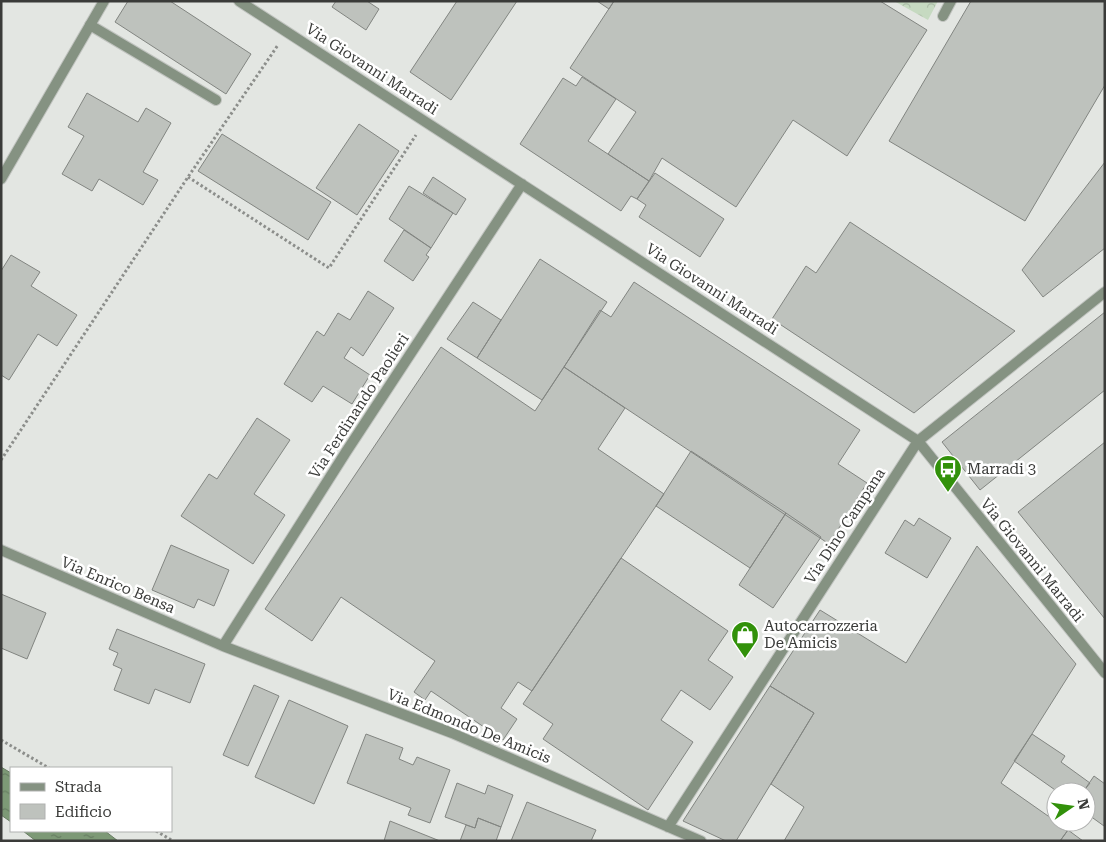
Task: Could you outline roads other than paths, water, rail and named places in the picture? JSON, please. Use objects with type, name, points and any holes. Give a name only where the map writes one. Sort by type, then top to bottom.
[{"type":"street","points":[[3,172],[104,1]]},
{"type":"street","name":"Via Giovanni Marradi","points":[[238,1],[918,441],[1105,673]]},
{"type":"street","points":[[943,16],[951,1]]},
{"type":"street","points":[[90,25],[216,100]]},
{"type":"street","name":"Via Ferdinando Paolieri","points":[[223,646],[346,452],[522,184]]},
{"type":"street","name":"Via Dino Campana","points":[[668,827],[918,441],[1105,292]]},
{"type":"street","name":"Via Enrico Bensa","points":[[1,550],[223,646]]},
{"type":"street","name":"Via Edmondo De Amicis","points":[[223,646],[452,733],[701,841]]},
{"type":"water","points":[[1,767],[10,772],[10,821],[1,815]]},
{"type":"water","points":[[24,832],[106,832],[118,841],[36,841]]},
{"type":"place","name":"Marradi 3","points":[[948,493]]},
{"type":"place","name":"Autocarrozzeria De Amicis","points":[[745,659]]}]
